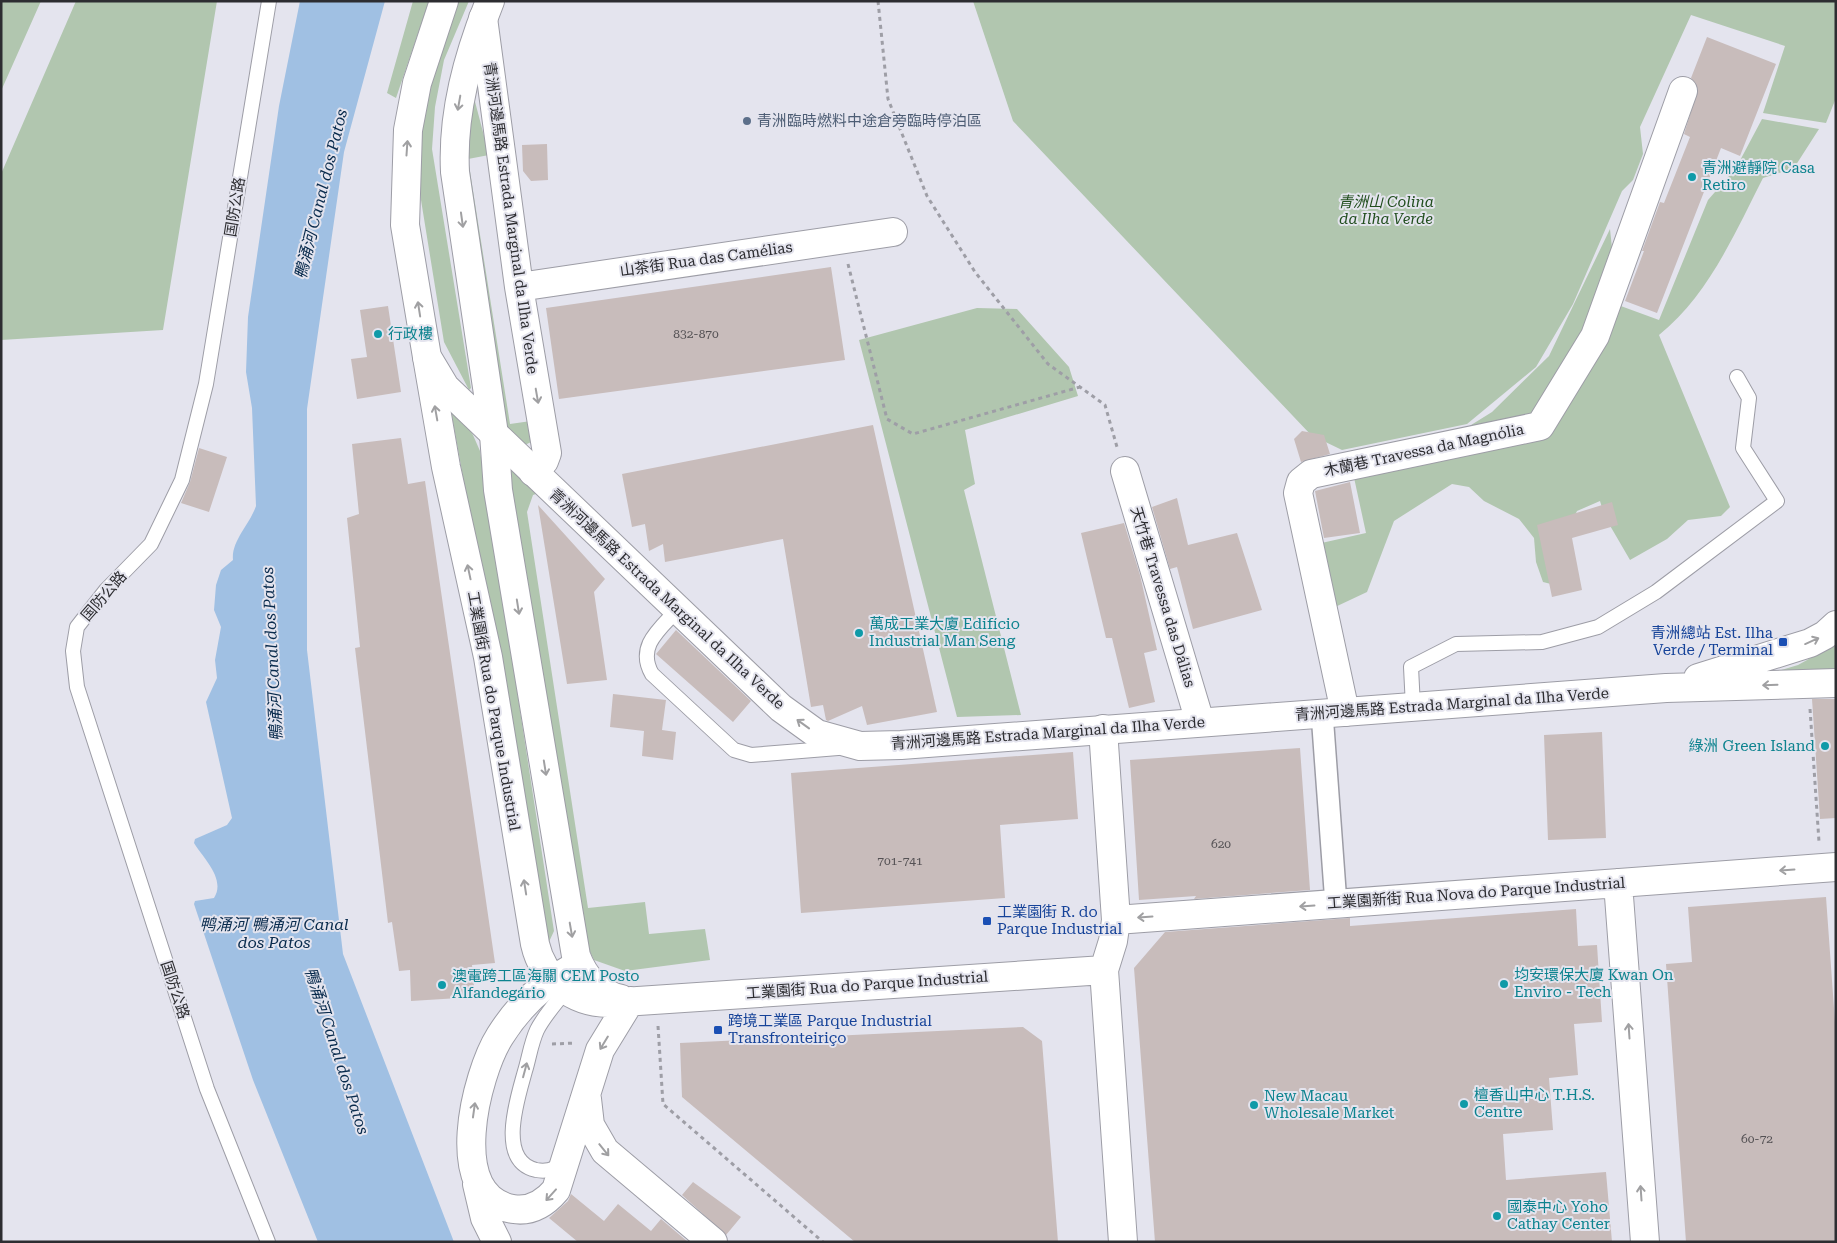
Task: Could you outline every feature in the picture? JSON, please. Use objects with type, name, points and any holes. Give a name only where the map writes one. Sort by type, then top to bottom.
[{"type":"street","name":"青洲河邊馬路 Estrada Marginal da Ilha Verde","points":[[444,1],[417,84],[408,130],[405,176],[405,226],[427,357],[445,387],[781,708],[817,734],[860,746],[901,745],[1666,688],[1836,683]]},
{"type":"street","name":"青洲河邊馬路 Estrada Marginal da Ilha Verde","points":[[486,10],[459,101],[453,139],[455,172],[494,434]]},
{"type":"street","name":"青洲河邊馬路 Estrada Marginal da Ilha Verde","points":[[486,10],[519,286],[547,453],[544,460],[533,472]]},
{"type":"street","name":"木蘭巷 Travessa da Magnólia","points":[[1334,712],[1298,493],[1301,482],[1311,474],[1540,426],[1595,336],[1683,91]]},
{"type":"street","name":"山茶街 Rua das Camélias","points":[[519,286],[893,232]]},
{"type":"street","name":"工業園街 Rua do Parque Industrial","points":[[427,357],[446,467],[488,657],[535,944],[543,966],[560,985],[585,999],[600,1002],[1104,970]]},
{"type":"street","name":"工業園街 Rua do Parque Industrial","points":[[494,434],[498,490],[579,965],[586,977],[597,988],[610,996],[643,1000]]},
{"type":"street","name":"天竹巷 Travessa das Dálias","points":[[1125,471],[1200,722]]},
{"type":"street","name":"青洲河邊馬路 Estrada Marginal da Ilha Verde","points":[[1666,688],[1810,643],[1825,635],[1836,625]]},
{"type":"street","points":[[1334,712],[1336,904]]},
{"type":"street","points":[[1103,729],[1116,920],[1113,941],[1104,970],[1123,1242]]},
{"type":"street","name":"工業園新街 Rua Nova do Parque Industrial","points":[[1116,920],[1828,867]]},
{"type":"street","points":[[1618,883],[1645,1242]]},
{"type":"street","points":[[497,1242],[482,1209],[472,1148],[472,1120],[484,1068],[496,1043],[511,1020],[535,994],[560,985],[579,965]]},
{"type":"street","points":[[476,1178],[483,1191],[494,1202],[516,1210],[532,1208],[545,1201],[556,1190],[600,1050],[643,1000]]},
{"type":"street","points":[[588,1088],[587,1102],[590,1125],[605,1151],[713,1242]]},
{"type":"lane","name":"国防公路","points":[[268,1242],[207,1089],[78,686],[73,651],[77,627],[106,590],[151,544],[182,480],[206,384],[269,1]]},
{"type":"lane","points":[[1414,708],[1411,667],[1456,644],[1542,642],[1598,627],[1656,592],[1777,501],[1743,448],[1749,398],[1737,377]]},
{"type":"lane","points":[[678,610],[650,639],[646,648],[648,666],[652,674],[734,750],[751,755],[860,746]]},
{"type":"lane","points":[[560,985],[534,1038],[514,1114],[512,1130],[515,1150],[523,1163],[532,1169],[544,1171],[561,1164],[569,1152]]},
{"type":"path","points":[[878,1],[888,99],[927,196],[975,272],[1048,364],[1104,406],[1125,471]]},
{"type":"path","points":[[842,239],[877,387],[887,419],[913,434],[1080,387]]},
{"type":"path","points":[[1809,684],[1828,867]]},
{"type":"path","points":[[643,1000],[663,1104],[822,1242]]},
{"type":"path","points":[[534,1038],[549,1044],[574,1042],[600,1050]]},
{"type":"green space","points":[[1,1],[41,1],[1,91]]},
{"type":"green space","points":[[76,1],[217,1],[163,330],[1,340],[1,174]]},
{"type":"green space","points":[[413,1],[429,1],[396,98],[387,93]]},
{"type":"green space","points":[[458,1],[469,1],[444,60],[435,107],[432,149],[471,388],[469,390],[444,342],[421,200],[419,147],[425,101],[438,49]]},
{"type":"green space","name":"青洲山 Colina da Ilha Verde","points":[[973,1],[1836,1],[1836,98],[1826,123],[1763,113],[1785,46],[1691,15],[1640,127],[1643,154],[1633,180],[1622,191],[1573,304],[1536,367],[1467,424],[1342,450],[1311,435],[1013,121]]},
{"type":"green space","points":[[473,94],[489,155],[468,159],[510,424],[531,421],[531,442],[521,447],[504,439],[462,169]]},
{"type":"green space","points":[[1762,119],[1819,129],[1794,168],[1763,178],[1731,242],[1706,283],[1692,302],[1659,335],[1730,507],[1721,516],[1688,520],[1667,539],[1630,560],[1605,517],[1600,501],[1577,511],[1567,532],[1563,587],[1543,582],[1536,562],[1534,538],[1519,519],[1484,501],[1469,487],[1452,484],[1394,521],[1367,592],[1333,608],[1317,544],[1366,533],[1353,473],[1455,435],[1492,412],[1549,356],[1610,229],[1618,305],[1659,320],[1708,200],[1736,168]]},
{"type":"green space","points":[[977,308],[1017,309],[1069,367],[1078,396],[965,430],[975,484],[964,490],[1021,715],[957,717],[859,340]]},
{"type":"green space","points":[[449,400],[473,435],[480,451],[554,931],[548,944]]},
{"type":"green space","points":[[508,463],[545,491],[533,495],[527,512],[588,908],[645,902],[649,934],[705,929],[710,960],[625,971],[594,960],[584,940],[509,495]]},
{"type":"green space","points":[[1836,644],[1836,672],[1761,676],[1798,665]]},
{"type":"water","name":"鸭涌河 鴨涌河 Canal dos Patos","points":[[300,1],[385,1],[344,152],[307,409],[307,650],[343,954],[454,1242],[318,1242],[253,1080],[194,904],[195,901],[214,898],[217,891],[216,876],[194,843],[195,839],[227,825],[232,818],[206,702],[217,678],[215,660],[221,627],[214,610],[216,585],[221,570],[233,560],[235,546],[256,506],[252,408],[246,372],[248,317],[279,106]]},
{"type":"building","name":"青洲避靜院 Casa Retiro","points":[[1707,37],[1776,64],[1740,156],[1721,148],[1657,313],[1625,301],[1660,202],[1664,203],[1690,137],[1684,134],[1698,89],[1691,78]]},
{"type":"building","points":[[547,144],[548,180],[531,181],[523,171],[522,145]]},
{"type":"building","points":[[831,267],[845,360],[559,399],[546,308]]},
{"type":"building","name":"行政樓","points":[[388,306],[401,392],[357,399],[351,359],[367,357],[360,310]]},
{"type":"building","name":"萬成工業大廈 Edifício Industrial Man Seng","points":[[873,425],[937,712],[867,725],[862,706],[828,721],[826,720],[823,705],[811,707],[783,539],[665,562],[663,544],[649,551],[645,524],[632,527],[622,474]]},
{"type":"building","points":[[1302,431],[1324,435],[1330,454],[1301,462],[1294,439]]},
{"type":"building","points":[[401,438],[408,484],[425,481],[495,963],[472,965],[475,997],[411,1001],[410,970],[399,971],[392,922],[388,923],[355,648],[360,647],[347,518],[359,514],[352,444]]},
{"type":"building","points":[[199,448],[227,457],[209,512],[181,503],[190,482]]},
{"type":"building","points":[[1350,482],[1360,533],[1324,538],[1315,491]]},
{"type":"building","points":[[1177,498],[1188,545],[1237,533],[1262,610],[1193,629],[1177,567],[1170,569],[1152,507]]},
{"type":"building","points":[[1612,502],[1618,525],[1572,538],[1582,590],[1552,597],[1537,525]]},
{"type":"building","points":[[538,505],[605,579],[594,592],[607,680],[567,684]]},
{"type":"building","points":[[1124,523],[1140,575],[1157,650],[1144,653],[1155,702],[1129,708],[1112,638],[1106,638],[1081,533]]},
{"type":"building","points":[[676,630],[751,701],[733,722],[656,654]]},
{"type":"building","points":[[613,694],[666,700],[662,730],[676,732],[673,760],[642,756],[644,731],[610,727]]},
{"type":"building","name":"綠洲 Green Island","points":[[1812,699],[1836,699],[1836,818],[1820,819]]},
{"type":"building","points":[[1602,732],[1606,838],[1548,840],[1544,735]]},
{"type":"building","points":[[1300,748],[1310,890],[1194,899],[1196,896],[1139,900],[1130,760]]},
{"type":"building","points":[[1073,752],[1078,819],[1000,825],[1005,898],[801,913],[791,773]]},
{"type":"building","points":[[1826,897],[1836,1036],[1836,1242],[1686,1242],[1666,964],[1692,962],[1688,907]]},
{"type":"building","points":[[1576,909],[1578,946],[1597,945],[1602,1022],[1574,1024],[1578,1075],[1549,1078],[1553,1130],[1503,1134],[1506,1180],[1606,1172],[1612,1242],[1155,1242],[1134,968],[1165,932],[1350,918],[1350,926]]},
{"type":"building","points":[[1023,1027],[1042,1041],[1058,1242],[855,1242],[682,1097],[680,1043]]},
{"type":"building","points":[[693,1182],[741,1217],[726,1235],[682,1195]]},
{"type":"building","points":[[571,1194],[604,1221],[618,1204],[651,1231],[661,1219],[688,1242],[578,1242],[549,1218],[568,1201]]},
{"type":"place","name":"青洲臨時燃料中途倉旁臨時停泊區","points":[[747,121]]},
{"type":"place","name":"青洲避靜院 Casa Retiro","points":[[1692,177]]},
{"type":"place","name":"行政樓","points":[[378,334]]},
{"type":"place","name":"萬成工業大廈 Edifício Industrial Man Seng","points":[[859,633]]},
{"type":"place","name":"青洲總站 Est. Ilha Verde / Terminal","points":[[1783,642]]},
{"type":"place","name":"綠洲 Green Island","points":[[1825,746]]},
{"type":"place","name":"工業園街 R. do Parque Industrial","points":[[987,921]]},
{"type":"place","name":"均安環保大廈 Kwan On Enviro - Tech","points":[[1504,984]]},
{"type":"place","name":"澳電跨工區海關 CEM Posto Alfandegário","points":[[442,985]]},
{"type":"place","name":"跨境工業區 Parque Industrial Transfronteiriço","points":[[718,1030]]},
{"type":"place","name":"檀香山中心 T.H.S. Centre","points":[[1464,1104]]},
{"type":"place","name":"New Macau Wholesale Market","points":[[1254,1105]]},
{"type":"place","name":"國泰中心 Yoho Cathay Center","points":[[1497,1216]]},
{"type":"water label","name":"鴨涌河 Canal dos Patos","points":[[321,194]]},
{"type":"water label","name":"鴨涌河 Canal dos Patos","points":[[272,654]]},
{"type":"water label","name":"鴨涌河 Canal dos Patos","points":[[337,1051]]}]
